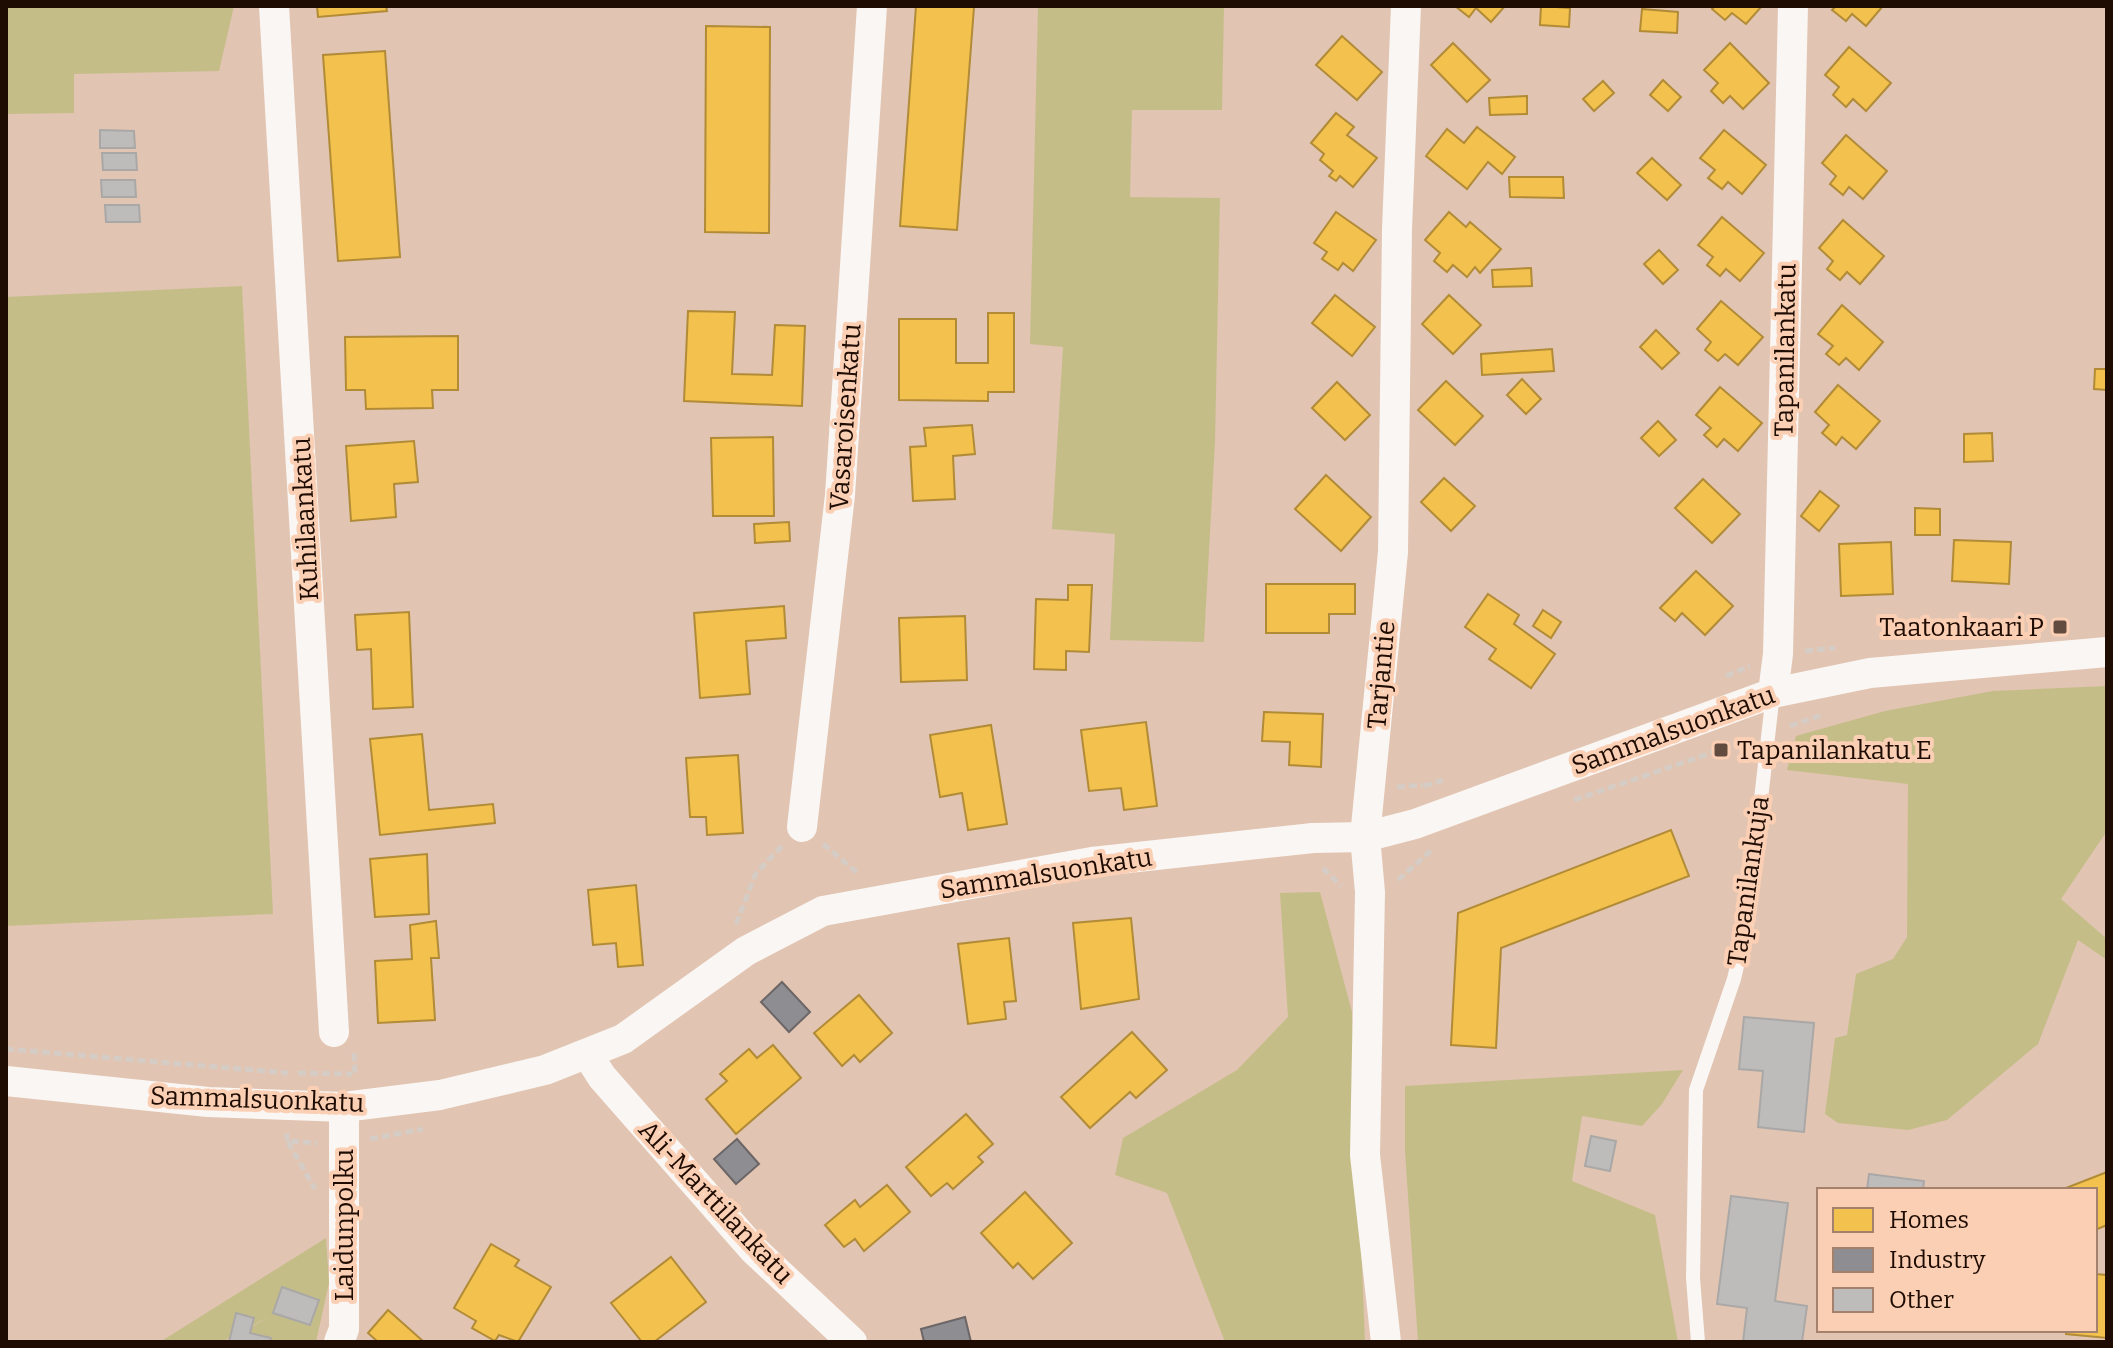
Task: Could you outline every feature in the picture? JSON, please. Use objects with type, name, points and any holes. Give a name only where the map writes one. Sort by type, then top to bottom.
[{"type":"street","name":"Kuhilaankatu","points":[[274,6],[334,1032]]},
{"type":"street","name":"Vasaroisenkatu","points":[[802,827],[840,495],[872,6]]},
{"type":"street","name":"Tarjantie","points":[[1386,1342],[1365,1155],[1370,892],[1365,837],[1393,552],[1397,244],[1406,6]]},
{"type":"street","name":"Tapanilankatu","points":[[1773,693],[1778,654],[1793,6]]},
{"type":"street","name":"Sammalsuonkatu","points":[[6,1081],[208,1102],[344,1107],[493,1085],[588,1055],[623,1039],[746,951],[823,911],[1092,862],[1313,838],[1365,837],[1415,824],[1773,693],[1870,673],[2107,652]]},
{"type":"street","name":"Ali-Marttilankatu","points":[[588,1055],[602,1077],[754,1250],[852,1342]]},
{"type":"street","name":"Laidunpolku","points":[[339,1342],[344,1329],[344,1107]]},
{"type":"lane","name":"Tapanilankuja","points":[[1698,1342],[1693,1278],[1696,1090],[1734,979],[1747,923],[1773,693]]},
{"type":"path","points":[[1562,804],[1832,711]]},
{"type":"path","points":[[802,827],[859,874]]},
{"type":"path","points":[[1321,866],[1346,891],[1370,892],[1393,885],[1435,847]]},
{"type":"path","points":[[6,1049],[291,1073],[287,1141],[345,1144],[436,1126]]},
{"type":"shaded area","points":[[6,6],[234,6],[219,71],[74,74],[74,113],[6,114]]},
{"type":"shaded area","points":[[1038,6],[1224,6],[1222,110],[1132,110],[1130,197],[1220,198],[1215,442],[1204,642],[1110,640],[1115,534],[1052,529],[1063,347],[1030,344]]},
{"type":"shaded area","points":[[242,286],[273,914],[6,926],[6,297]]},
{"type":"shaded area","points":[[2107,686],[2107,831],[2061,899],[2107,939],[2107,960],[2078,940],[2038,1044],[1947,1120],[1908,1130],[1838,1123],[1825,1114],[1835,1038],[1847,1035],[1856,974],[1893,959],[1907,937],[1908,784],[1787,770],[1796,736],[1885,711],[1993,691]]},
{"type":"shaded area","points":[[1320,892],[1352,1012],[1365,1342],[1225,1342],[1167,1193],[1115,1175],[1123,1138],[1237,1070],[1288,1017],[1280,893]]},
{"type":"shaded area","points":[[1683,1070],[1662,1104],[1642,1126],[1582,1116],[1572,1181],[1655,1215],[1678,1342],[1418,1342],[1405,1152],[1405,1086]]},
{"type":"shaded area","points":[[326,1238],[329,1283],[316,1342],[226,1342],[270,1316],[222,1342],[160,1342]]},
{"type":"building: Homes","points":[[317,6],[386,6],[387,11],[318,17]]},
{"type":"building: Homes","points":[[916,6],[974,7],[957,230],[900,226]]},
{"type":"building: Homes","points":[[1455,6],[1505,6],[1491,22],[1476,8],[1469,17]]},
{"type":"building: Homes","points":[[1541,6],[1570,8],[1569,27],[1540,25]]},
{"type":"building: Homes","points":[[1715,6],[1762,6],[1746,24],[1732,13],[1725,20],[1712,9]]},
{"type":"building: Homes","points":[[1836,6],[1883,6],[1866,26],[1852,14],[1846,21],[1832,10]]},
{"type":"building: Homes","points":[[1642,9],[1678,12],[1677,33],[1640,31]]},
{"type":"building: Homes","points":[[706,26],[770,27],[769,233],[705,232]]},
{"type":"building: Homes","points":[[1342,36],[1382,72],[1357,100],[1316,65]]},
{"type":"building: Homes","points":[[1453,43],[1490,80],[1467,102],[1431,65]]},
{"type":"building: Homes","points":[[1730,43],[1769,83],[1743,109],[1730,96],[1723,103],[1711,91],[1718,83],[1704,70]]},
{"type":"building: Homes","points":[[1849,47],[1891,83],[1866,111],[1853,99],[1846,107],[1833,95],[1839,87],[1825,75]]},
{"type":"building: Homes","points":[[385,51],[400,257],[338,261],[323,55]]},
{"type":"building: Homes","points":[[1663,80],[1681,97],[1668,111],[1650,95]]},
{"type":"building: Homes","points":[[1603,81],[1614,93],[1594,111],[1583,99]]},
{"type":"building: Homes","points":[[1527,96],[1527,114],[1490,115],[1489,98]]},
{"type":"building: Homes","points":[[1336,113],[1354,127],[1347,135],[1377,158],[1353,187],[1340,176],[1336,181],[1329,176],[1333,171],[1320,160],[1324,154],[1311,143]]},
{"type":"building: Homes","points":[[1477,127],[1515,157],[1502,174],[1488,162],[1467,189],[1426,156],[1447,129],[1464,143]]},
{"type":"building: Homes","points":[[1724,130],[1766,165],[1742,194],[1728,182],[1722,189],[1708,178],[1715,170],[1700,158]]},
{"type":"building: Homes","points":[[1846,135],[1887,171],[1863,199],[1849,187],[1843,195],[1830,184],[1836,176],[1822,163]]},
{"type":"building: Homes","points":[[1652,158],[1681,185],[1667,200],[1637,173]]},
{"type":"building: Homes","points":[[1509,177],[1563,177],[1564,198],[1510,197]]},
{"type":"building: Homes","points":[[1336,212],[1376,240],[1353,271],[1343,263],[1338,270],[1322,259],[1327,252],[1314,243]]},
{"type":"building: Homes","points":[[1449,212],[1466,227],[1470,222],[1501,249],[1480,273],[1475,267],[1467,277],[1453,265],[1447,272],[1434,261],[1440,253],[1425,240]]},
{"type":"building: Homes","points":[[1722,217],[1764,253],[1740,281],[1726,269],[1720,276],[1707,265],[1713,257],[1698,245]]},
{"type":"building: Homes","points":[[1843,220],[1884,256],[1860,284],[1847,272],[1840,280],[1827,269],[1833,261],[1819,248]]},
{"type":"building: Homes","points":[[1659,250],[1678,270],[1663,284],[1644,264]]},
{"type":"building: Homes","points":[[1531,268],[1532,286],[1493,287],[1492,270]]},
{"type":"building: Homes","points":[[1335,295],[1375,327],[1352,356],[1312,323]]},
{"type":"building: Homes","points":[[1449,295],[1481,325],[1453,354],[1422,324]]},
{"type":"building: Homes","points":[[1721,301],[1763,337],[1738,365],[1725,354],[1718,361],[1705,350],[1711,342],[1697,329]]},
{"type":"building: Homes","points":[[1842,305],[1883,342],[1859,370],[1846,358],[1839,365],[1826,354],[1833,346],[1818,334]]},
{"type":"building: Homes","points":[[688,311],[735,312],[732,374],[772,375],[775,325],[805,326],[802,406],[684,401]]},
{"type":"building: Homes","points":[[988,313],[1014,313],[1014,392],[988,392],[988,401],[899,400],[899,319],[956,319],[956,363],[988,363]]},
{"type":"building: Homes","points":[[1656,330],[1679,353],[1662,369],[1640,347]]},
{"type":"building: Homes","points":[[458,336],[458,390],[432,390],[433,408],[366,409],[365,390],[346,390],[345,337]]},
{"type":"building: Homes","points":[[1552,349],[1554,371],[1482,375],[1481,354]]},
{"type":"building: Homes","points":[[2095,369],[2107,369],[2107,390],[2094,389]]},
{"type":"building: Homes","points":[[1522,379],[1541,399],[1526,414],[1507,395]]},
{"type":"building: Homes","points":[[1446,381],[1483,416],[1455,445],[1418,410]]},
{"type":"building: Homes","points":[[1337,382],[1370,415],[1345,440],[1312,408]]},
{"type":"building: Homes","points":[[1838,385],[1880,421],[1856,449],[1842,437],[1836,445],[1822,433],[1829,425],[1815,412]]},
{"type":"building: Homes","points":[[1720,387],[1762,423],[1738,451],[1724,439],[1717,447],[1704,435],[1711,428],[1696,415]]},
{"type":"building: Homes","points":[[1658,421],[1676,440],[1659,456],[1641,438]]},
{"type":"building: Homes","points":[[972,425],[975,454],[953,456],[955,499],[913,501],[910,447],[926,446],[924,428]]},
{"type":"building: Homes","points":[[1992,433],[1993,461],[1964,462],[1964,434]]},
{"type":"building: Homes","points":[[773,437],[774,516],[713,516],[711,438]]},
{"type":"building: Homes","points":[[414,441],[418,482],[394,484],[396,517],[351,521],[346,446]]},
{"type":"building: Homes","points":[[1326,475],[1371,517],[1341,551],[1295,509]]},
{"type":"building: Homes","points":[[1444,478],[1475,506],[1451,531],[1421,502]]},
{"type":"building: Homes","points":[[1703,479],[1740,514],[1712,543],[1675,508]]},
{"type":"building: Homes","points":[[1820,491],[1839,506],[1819,531],[1801,516]]},
{"type":"building: Homes","points":[[1915,508],[1940,509],[1940,535],[1915,535]]},
{"type":"building: Homes","points":[[789,522],[790,541],[755,543],[754,524]]},
{"type":"building: Homes","points":[[1954,540],[2011,542],[2009,584],[1952,581]]},
{"type":"building: Homes","points":[[1891,542],[1893,594],[1841,596],[1839,544]]},
{"type":"building: Homes","points":[[1696,571],[1733,606],[1705,635],[1682,613],[1675,621],[1660,608]]},
{"type":"building: Homes","points":[[1266,584],[1355,584],[1355,614],[1329,614],[1329,633],[1266,633]]},
{"type":"building: Homes","points":[[1068,585],[1092,585],[1089,652],[1066,651],[1066,670],[1034,669],[1036,599],[1068,600]]},
{"type":"building: Homes","points":[[1488,594],[1519,615],[1514,624],[1555,654],[1531,688],[1489,659],[1496,649],[1465,627]]},
{"type":"building: Homes","points":[[784,606],[786,638],[746,641],[750,694],[700,698],[694,613]]},
{"type":"building: Homes","points":[[1543,610],[1561,622],[1551,638],[1533,626]]},
{"type":"building: Homes","points":[[409,612],[413,707],[373,709],[371,649],[357,650],[355,615]]},
{"type":"building: Homes","points":[[965,616],[967,680],[901,682],[899,618]]},
{"type":"building: Homes","points":[[1264,712],[1323,714],[1321,767],[1289,765],[1290,742],[1262,741]]},
{"type":"building: Homes","points":[[1146,722],[1157,806],[1124,810],[1121,788],[1089,791],[1081,730]]},
{"type":"building: Homes","points":[[991,725],[1007,824],[968,830],[962,793],[940,797],[930,735]]},
{"type":"building: Homes","points":[[422,734],[429,810],[493,804],[495,823],[380,835],[370,739]]},
{"type":"building: Homes","points":[[738,755],[743,833],[707,835],[706,817],[690,817],[686,758]]},
{"type":"building: Homes","points":[[1671,830],[1689,876],[1501,948],[1496,1048],[1451,1045],[1458,913]]},
{"type":"building: Homes","points":[[427,854],[429,914],[375,917],[370,859]]},
{"type":"building: Homes","points":[[636,885],[643,965],[618,967],[616,943],[593,945],[588,890]]},
{"type":"building: Homes","points":[[1131,918],[1139,999],[1081,1009],[1073,923]]},
{"type":"building: Homes","points":[[436,921],[439,958],[431,958],[435,1020],[378,1023],[375,961],[412,959],[410,925]]},
{"type":"building: Homes","points":[[1009,938],[1016,1001],[1004,1002],[1006,1019],[968,1024],[958,944]]},
{"type":"building: Homes","points":[[859,995],[892,1033],[860,1062],[854,1055],[842,1066],[814,1033]]},
{"type":"building: Homes","points":[[1132,1032],[1167,1070],[1136,1098],[1130,1092],[1090,1128],[1061,1097]]},
{"type":"building: Homes","points":[[773,1045],[801,1078],[736,1134],[706,1099],[727,1081],[720,1074],[749,1049],[757,1058]]},
{"type":"building: Homes","points":[[966,1114],[993,1144],[978,1157],[983,1162],[953,1189],[947,1183],[931,1196],[906,1167]]},
{"type":"building: Homes","points":[[2107,1172],[2107,1225],[2097,1229],[2097,1188],[2066,1188]]},
{"type":"building: Homes","points":[[887,1185],[910,1212],[864,1251],[855,1239],[844,1247],[825,1225],[855,1200],[860,1207]]},
{"type":"building: Homes","points":[[1025,1192],[1072,1243],[1033,1279],[1018,1263],[1013,1268],[981,1233]]},
{"type":"building: Homes","points":[[491,1244],[519,1260],[515,1266],[551,1287],[518,1342],[499,1335],[495,1341],[472,1328],[476,1321],[454,1308]]},
{"type":"building: Homes","points":[[671,1257],[706,1302],[654,1342],[642,1342],[611,1303]]},
{"type":"building: Homes","points":[[2097,1274],[2107,1275],[2107,1338],[2066,1334],[2097,1332]]},
{"type":"building: Homes","points":[[388,1310],[424,1342],[378,1342],[368,1333]]},
{"type":"building: Industry","points":[[782,982],[810,1012],[789,1032],[761,1002]]},
{"type":"building: Industry","points":[[737,1139],[759,1164],[736,1184],[714,1159]]},
{"type":"building: Industry","points":[[965,1317],[971,1342],[924,1342],[921,1329]]},
{"type":"building: Other","points":[[100,130],[134,131],[135,148],[100,148]]},
{"type":"building: Other","points":[[102,153],[136,153],[137,170],[103,170]]},
{"type":"building: Other","points":[[101,180],[135,180],[136,197],[102,197]]},
{"type":"building: Other","points":[[105,205],[139,205],[140,222],[106,222]]},
{"type":"building: Other","points":[[1744,1017],[1814,1023],[1804,1132],[1758,1127],[1763,1071],[1739,1069]]},
{"type":"building: Other","points":[[1591,1136],[1616,1141],[1610,1171],[1585,1166]]},
{"type":"building: Other","points":[[1869,1174],[1924,1181],[1923,1188],[1867,1188]]},
{"type":"building: Other","points":[[1731,1196],[1788,1203],[1775,1301],[1807,1306],[1802,1342],[1743,1342],[1747,1308],[1717,1304]]},
{"type":"building: Other","points":[[282,1287],[319,1300],[310,1325],[273,1313]]},
{"type":"building: Other","points":[[236,1313],[254,1318],[250,1333],[271,1338],[270,1342],[229,1342]]},
{"type":"place","name":"Taatonkaari P","points":[[2060,627]]},
{"type":"place","name":"Tapanilankatu E","points":[[1721,750]]}]
